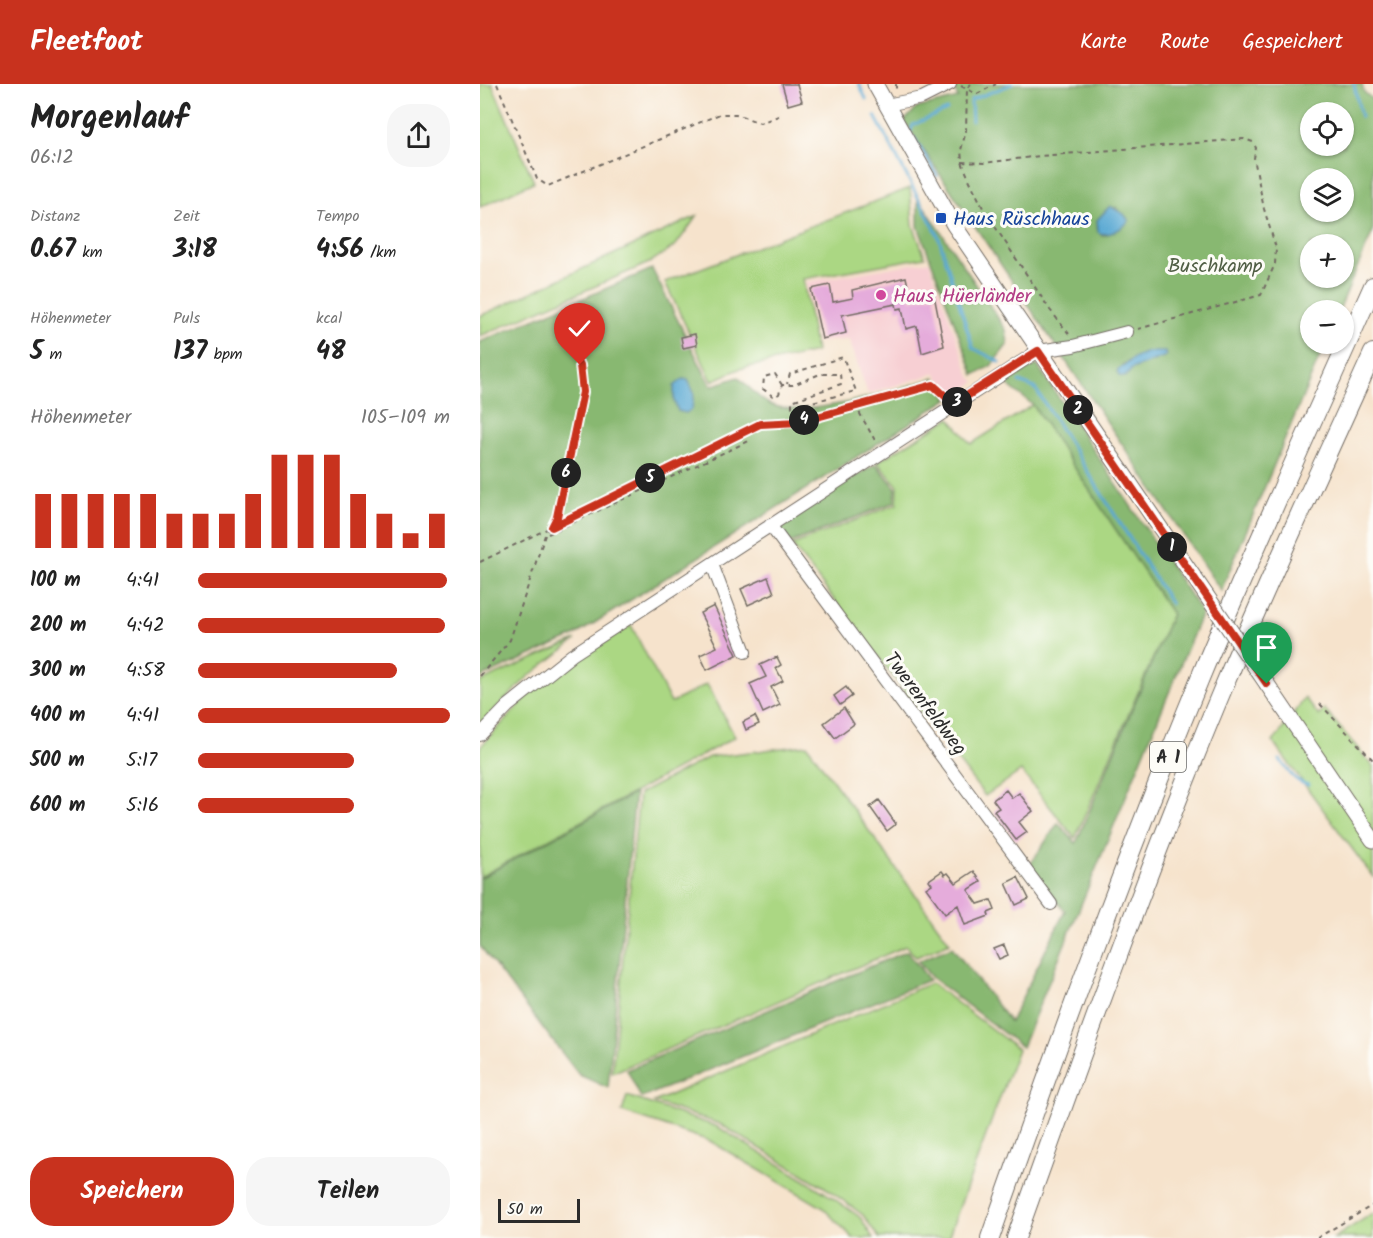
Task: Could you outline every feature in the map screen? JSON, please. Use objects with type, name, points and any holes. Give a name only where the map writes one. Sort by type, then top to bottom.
[{"type":"highway","name":"A 1","points":[[990,1238],[1103,922],[1201,676],[1373,286]]},
{"type":"highway","name":"A 1","points":[[1016,1238],[1122,943],[1182,790],[1225,685],[1373,353]]},
{"type":"main road","points":[[875,84],[954,225],[1373,840]]},
{"type":"street","points":[[886,105],[922,98],[950,84]]},
{"type":"street","points":[[480,735],[508,705],[554,668],[1038,351],[1072,346],[1127,332]]},
{"type":"street","name":"Twerenfeldweg","points":[[770,525],[1051,904]]},
{"type":"street","points":[[712,564],[745,652]]},
{"type":"path","points":[[497,84],[537,179],[548,186],[720,114],[736,114],[760,123],[781,115]]},
{"type":"path","points":[[958,84],[977,94],[996,84]]},
{"type":"path","points":[[971,84],[967,88],[962,162],[984,210],[1050,310],[1070,335],[1072,346]]},
{"type":"path","points":[[962,162],[984,164],[1040,156],[1244,139],[1253,142],[1256,148],[1254,158],[1264,209],[1276,248],[1275,264],[1261,295],[1127,332]]},
{"type":"path","points":[[480,676],[510,640],[545,535],[557,517],[583,392],[570,317]]},
{"type":"path","points":[[782,385],[793,385],[820,375],[840,374],[841,384],[792,401],[792,407],[856,391],[843,357],[790,374],[787,384]]},
{"type":"path","points":[[775,374],[782,385],[779,394],[774,398],[763,389],[764,377],[775,374]]},
{"type":"path","points":[[480,562],[760,424],[799,422],[933,385],[954,404]]},
{"type":"path","points":[[855,405],[873,437]]},
{"type":"path","points":[[545,535],[751,440]]},
{"type":"path","points":[[1320,704],[1373,760]]},
{"type":"path","points":[[1317,1238],[1373,1205]]},
{"type":"shaded area","points":[[929,261],[970,376],[975,382],[950,399],[936,373],[868,394],[849,340],[817,342],[806,282]]},
{"type":"green space","points":[[480,84],[492,84],[534,182],[480,207]]},
{"type":"green space","name":"Buschkamp","points":[[952,84],[1362,84],[1364,92],[1373,100],[1373,231],[1354,275],[1354,234],[1300,234],[1300,288],[1348,288],[1343,300],[1300,300],[1300,354],[1321,354],[1221,591],[904,121],[917,108],[958,98]],"holes":[[[1116,207],[1129,221],[1106,235],[1101,235],[1097,227]],[[1148,352],[1166,355],[1132,369],[1122,365]]]},
{"type":"green space","points":[[910,188],[913,225],[925,257],[803,279],[816,352],[739,369],[712,381],[665,282]]},
{"type":"green space","points":[[918,197],[1006,330],[1008,344],[991,366],[974,375],[918,226]]},
{"type":"green space","points":[[697,216],[676,245],[649,263],[480,336],[480,316]]},
{"type":"green space","points":[[652,269],[711,386],[738,377],[769,404],[805,409],[851,402],[935,378],[948,399],[574,636],[480,678],[480,342]]},
{"type":"green space","points":[[1037,365],[1202,613],[1022,1047],[932,978],[918,961],[952,947],[1010,1022],[1065,911],[1029,866],[1058,823],[1076,843],[1172,614],[1033,405],[1004,382]]},
{"type":"green space","points":[[1033,405],[1172,614],[1075,838],[1021,771],[985,796],[792,545],[897,504],[898,486],[877,462],[950,418],[971,444]]},
{"type":"green space","points":[[876,464],[896,488],[895,502],[790,543],[775,524]]},
{"type":"green space","points":[[631,625],[671,703],[707,684],[735,737],[480,877],[480,747],[540,683]]},
{"type":"green space","points":[[576,640],[528,677],[480,724],[480,682]]},
{"type":"green space","points":[[1305,698],[1319,716],[1324,709],[1373,766],[1373,877],[1273,742]]},
{"type":"green space","points":[[807,745],[950,943],[916,957],[906,946],[612,1073],[639,794],[709,757]]},
{"type":"green space","points":[[635,793],[608,1088],[579,1075],[480,946],[480,878]]},
{"type":"green space","points":[[907,951],[929,980],[641,1098],[627,1070]]},
{"type":"green space","points":[[931,983],[1018,1049],[948,1238],[879,1238],[863,1215],[826,1188],[720,1124],[654,1102]]},
{"type":"green space","points":[[627,1096],[718,1127],[824,1192],[860,1217],[873,1238],[853,1238],[822,1207],[710,1141],[622,1112]]},
{"type":"green space","points":[[1373,1213],[1373,1238],[1334,1238]]},
{"type":"water","points":[[1110,206],[1124,214],[1129,221],[1114,232],[1102,234],[1098,232],[1097,220]]},
{"type":"water","points":[[1148,352],[1165,352],[1166,356],[1132,369],[1125,377],[1119,376],[1117,371],[1135,357]]},
{"type":"water","points":[[683,379],[688,380],[694,393],[692,409],[686,413],[678,411],[674,401],[674,386]]},
{"type":"building","points":[[782,84],[797,84],[802,101],[788,105]]},
{"type":"building","points":[[906,277],[911,300],[934,295],[944,346],[922,353],[917,326],[906,329],[902,308],[897,309],[896,304],[842,315],[846,333],[822,339],[811,289],[830,285],[833,302],[853,298],[852,290]]},
{"type":"building","points":[[695,334],[697,345],[683,348],[681,337]]},
{"type":"building","points":[[768,577],[774,593],[748,605],[741,589]]},
{"type":"building","points":[[714,606],[737,655],[707,670],[700,655],[717,647],[700,613]]},
{"type":"building","points":[[777,657],[781,665],[776,668],[783,681],[771,687],[780,705],[763,713],[750,684],[766,677],[760,665]]},
{"type":"building","points":[[846,687],[852,696],[840,705],[834,696]]},
{"type":"building","points":[[844,708],[854,724],[835,738],[824,723]]},
{"type":"building","points":[[755,716],[759,724],[746,730],[743,722]]},
{"type":"building","points":[[1006,790],[1012,798],[1019,793],[1033,811],[1019,822],[1027,832],[1016,840],[994,811],[999,808],[993,800]]},
{"type":"building","points":[[879,800],[896,824],[887,831],[870,807]]},
{"type":"building","points":[[942,871],[945,875],[948,873],[956,883],[974,871],[981,882],[968,890],[978,904],[991,900],[995,910],[988,913],[989,916],[965,925],[958,905],[945,914],[926,888],[932,884],[929,880]]},
{"type":"building","points":[[1018,877],[1029,899],[1016,905],[1006,883]]},
{"type":"building","points":[[1004,945],[1008,955],[999,959],[994,949]]},
{"type":"waterway","points":[[859,84],[866,99]]},
{"type":"waterway","points":[[972,121],[971,100],[1012,84]]},
{"type":"waterway","points":[[1354,84],[1361,117]]},
{"type":"waterway","points":[[910,133],[913,125],[947,110]]},
{"type":"waterway","points":[[875,116],[938,235],[973,348],[1000,362]]},
{"type":"waterway","points":[[914,138],[937,176]]},
{"type":"waterway","points":[[1019,382],[1035,388],[1171,604]]},
{"type":"waterway","points":[[1280,760],[1296,779],[1309,785]]},
{"type":"place","name":"Haus Rüschhaus","points":[[941,218]]},
{"type":"place","name":"Haus Hüerländer","points":[[881,295]]},
{"type":"route","points":[[580,365],[583,392],[557,517],[552,527],[760,424],[799,422],[933,385],[954,404],[1038,351],[1267,684]]}]
